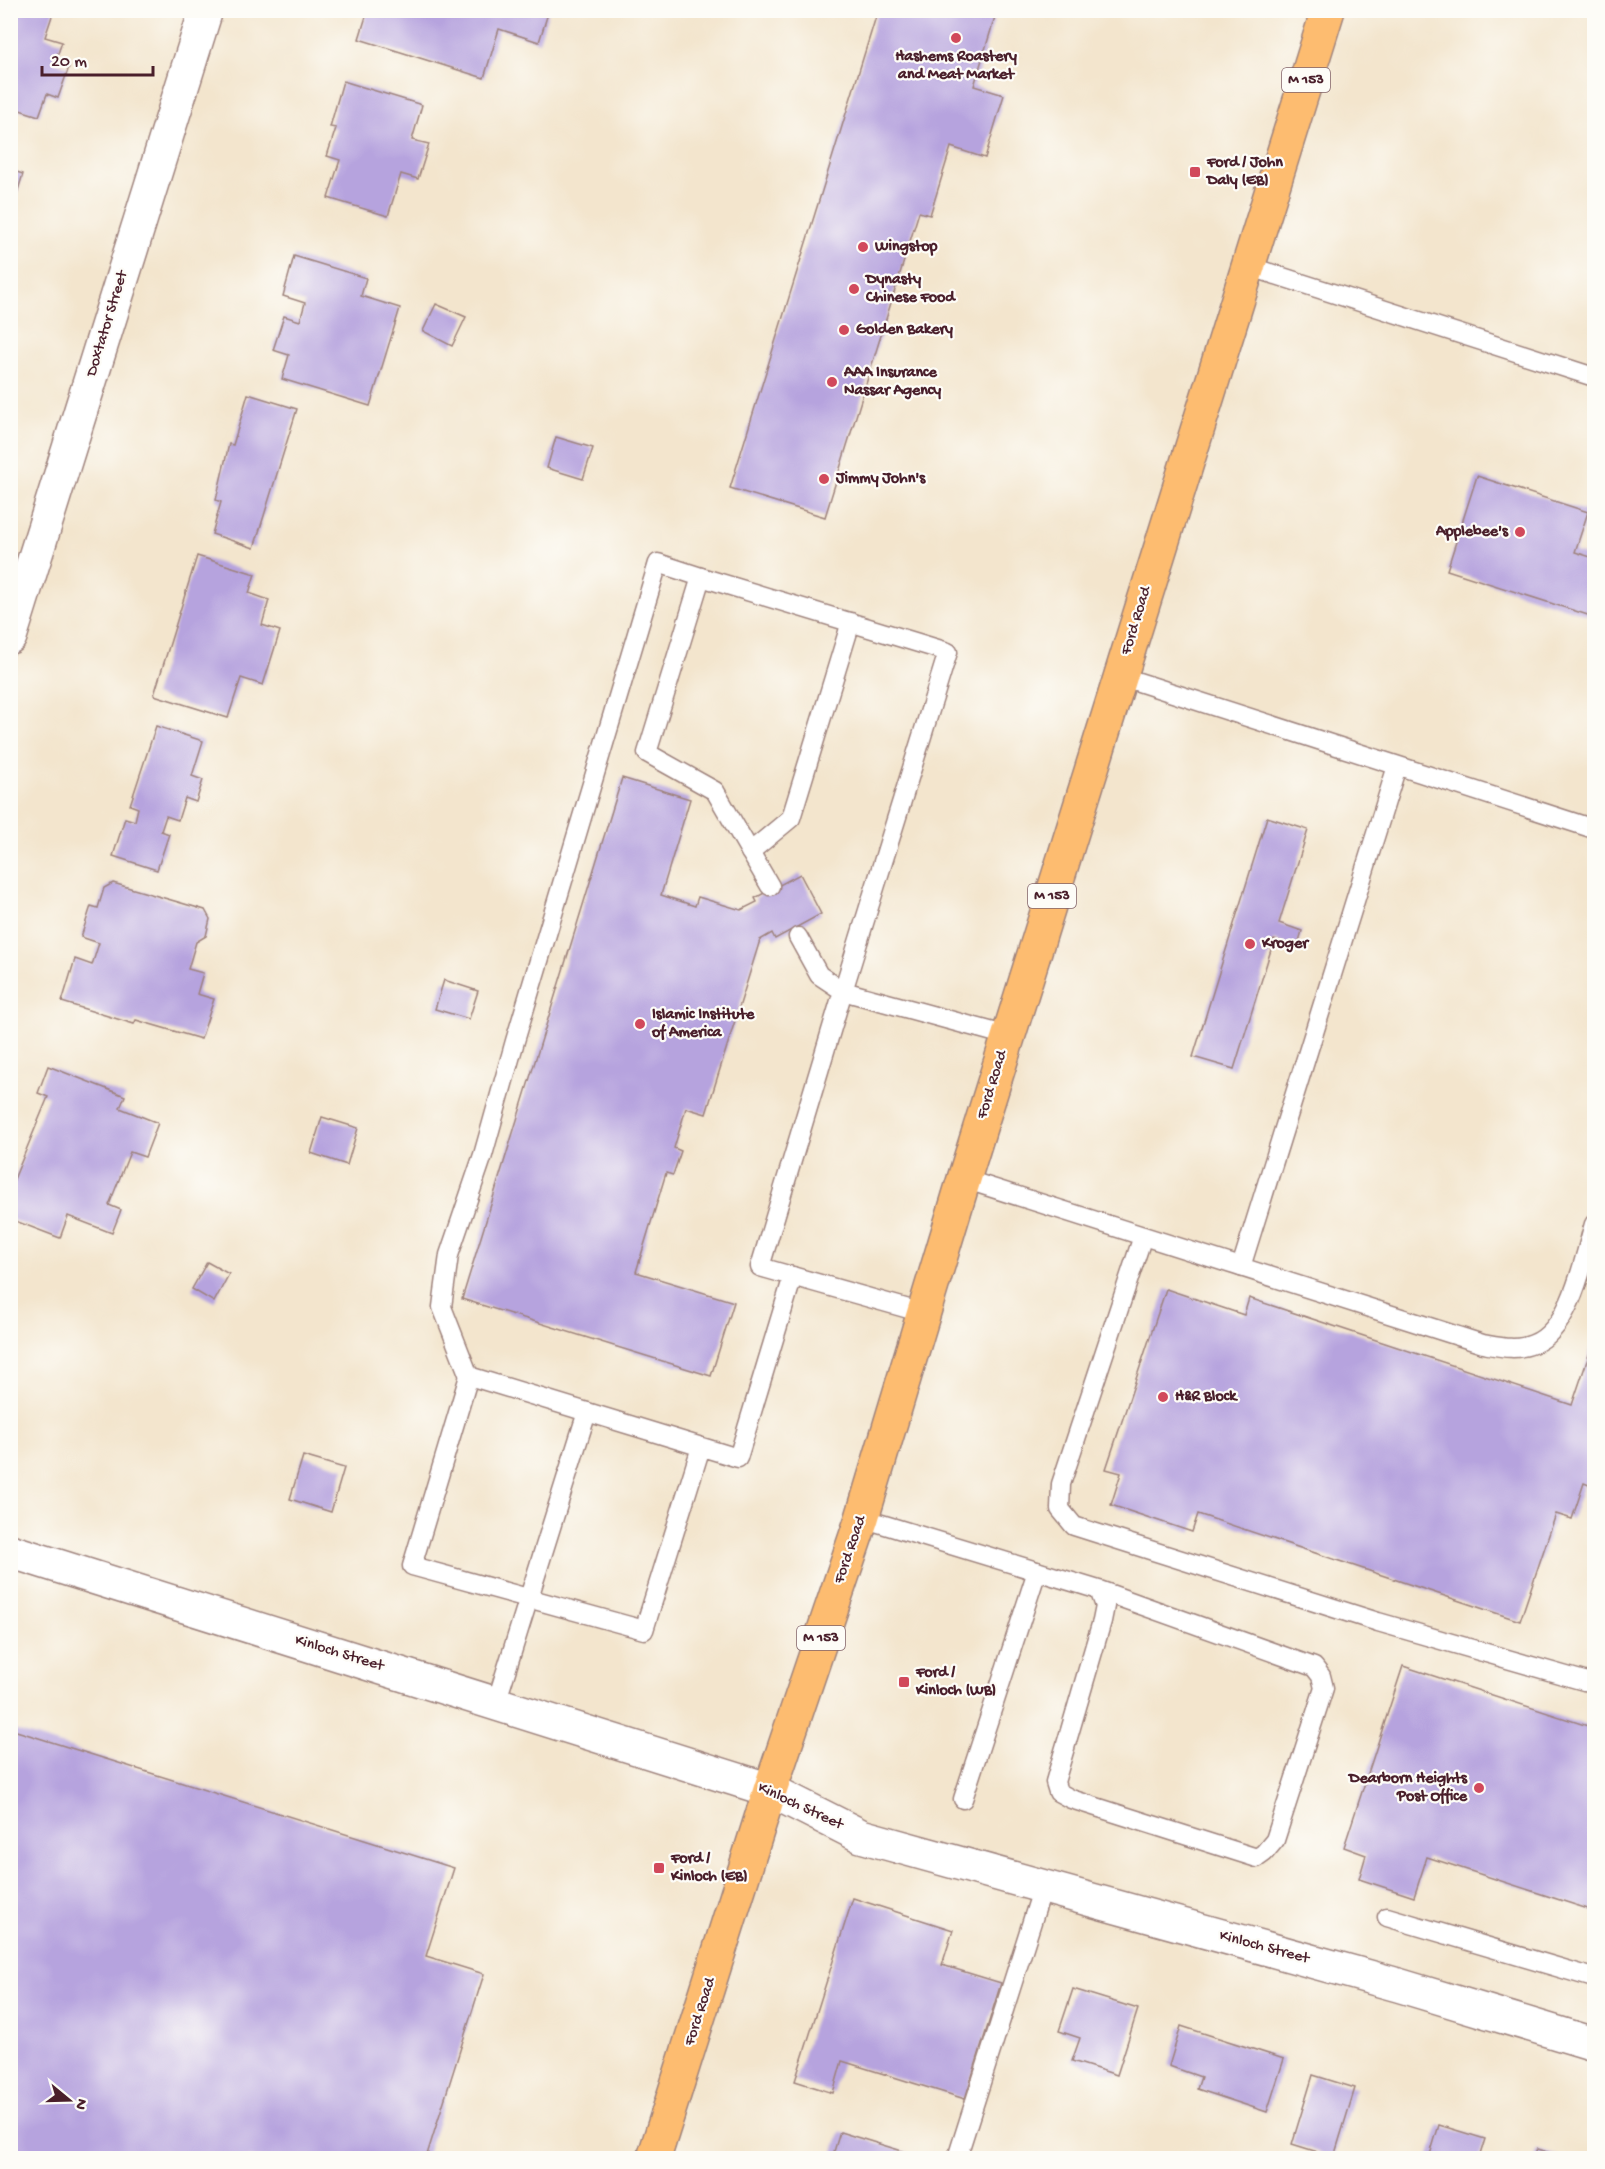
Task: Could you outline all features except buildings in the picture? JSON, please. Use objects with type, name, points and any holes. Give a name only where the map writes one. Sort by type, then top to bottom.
[{"type":"main road","name":"Ford Road","points":[[654,2158],[770,1790],[862,1518],[1008,1036],[1328,10]]},
{"type":"street","name":"Doxtator Street","points":[[10,637],[206,10]]},
{"type":"street","name":"Kinloch Street","points":[[10,1551],[770,1790],[861,1836],[1398,1985],[1594,2044]]},
{"type":"lane","points":[[1248,266],[1594,377]]},
{"type":"lane","points":[[701,1447],[644,1630],[412,1566],[469,1376],[442,1307],[449,1256],[483,1155],[658,563],[948,652],[760,1267],[923,1313]]},
{"type":"lane","points":[[701,577],[647,753],[715,791],[770,886]]},
{"type":"lane","points":[[750,852],[791,818],[851,622]]},
{"type":"lane","points":[[1120,676],[1594,829]]},
{"type":"lane","points":[[1241,1267],[1397,766]]},
{"type":"lane","points":[[798,937],[819,975],[843,991],[1008,1036]]},
{"type":"lane","points":[[964,1179],[1483,1344],[1509,1348],[1534,1344],[1553,1330],[1568,1308],[1594,1224]]},
{"type":"lane","points":[[1143,1236],[1061,1484],[1060,1509],[1074,1526],[1378,1622],[1594,1683]]},
{"type":"lane","points":[[469,1376],[738,1458],[793,1276]]},
{"type":"lane","points":[[496,1703],[587,1412]]},
{"type":"lane","points":[[862,1518],[1099,1590],[1314,1667],[1321,1676],[1324,1688],[1275,1840],[1264,1854],[1257,1858],[1071,1799],[1058,1792],[1055,1782],[1102,1621],[1105,1606],[1099,1590]]},
{"type":"lane","points":[[963,1799],[1037,1571]]},
{"type":"lane","points":[[957,2158],[1043,1887]]},
{"type":"lane","points":[[1387,1917],[1594,1978]]},
{"type":"place","name":"Hashems Roastery and Meat Market","points":[[956,38]]},
{"type":"place","name":"Ford / John Daly (EB)","points":[[1195,172]]},
{"type":"place","name":"Wingstop","points":[[863,247]]},
{"type":"place","name":"Dynasty Chinese Food","points":[[854,289]]},
{"type":"place","name":"Golden Bakery","points":[[844,330]]},
{"type":"place","name":"AAA Insurance Nassar Agency","points":[[832,382]]},
{"type":"place","name":"Jimmy John's","points":[[824,479]]},
{"type":"place","name":"Applebee's","points":[[1520,532]]},
{"type":"place","name":"Kroger","points":[[1250,944]]},
{"type":"place","name":"Islamic Institute of America","points":[[640,1024]]},
{"type":"place","name":"H&R Block","points":[[1163,1397]]},
{"type":"place","name":"Ford / Kinloch (WB)","points":[[904,1682]]},
{"type":"place","name":"Dearborn Heights Post Office","points":[[1479,1788]]},
{"type":"place","name":"Ford / Kinloch (EB)","points":[[659,1868]]}]
